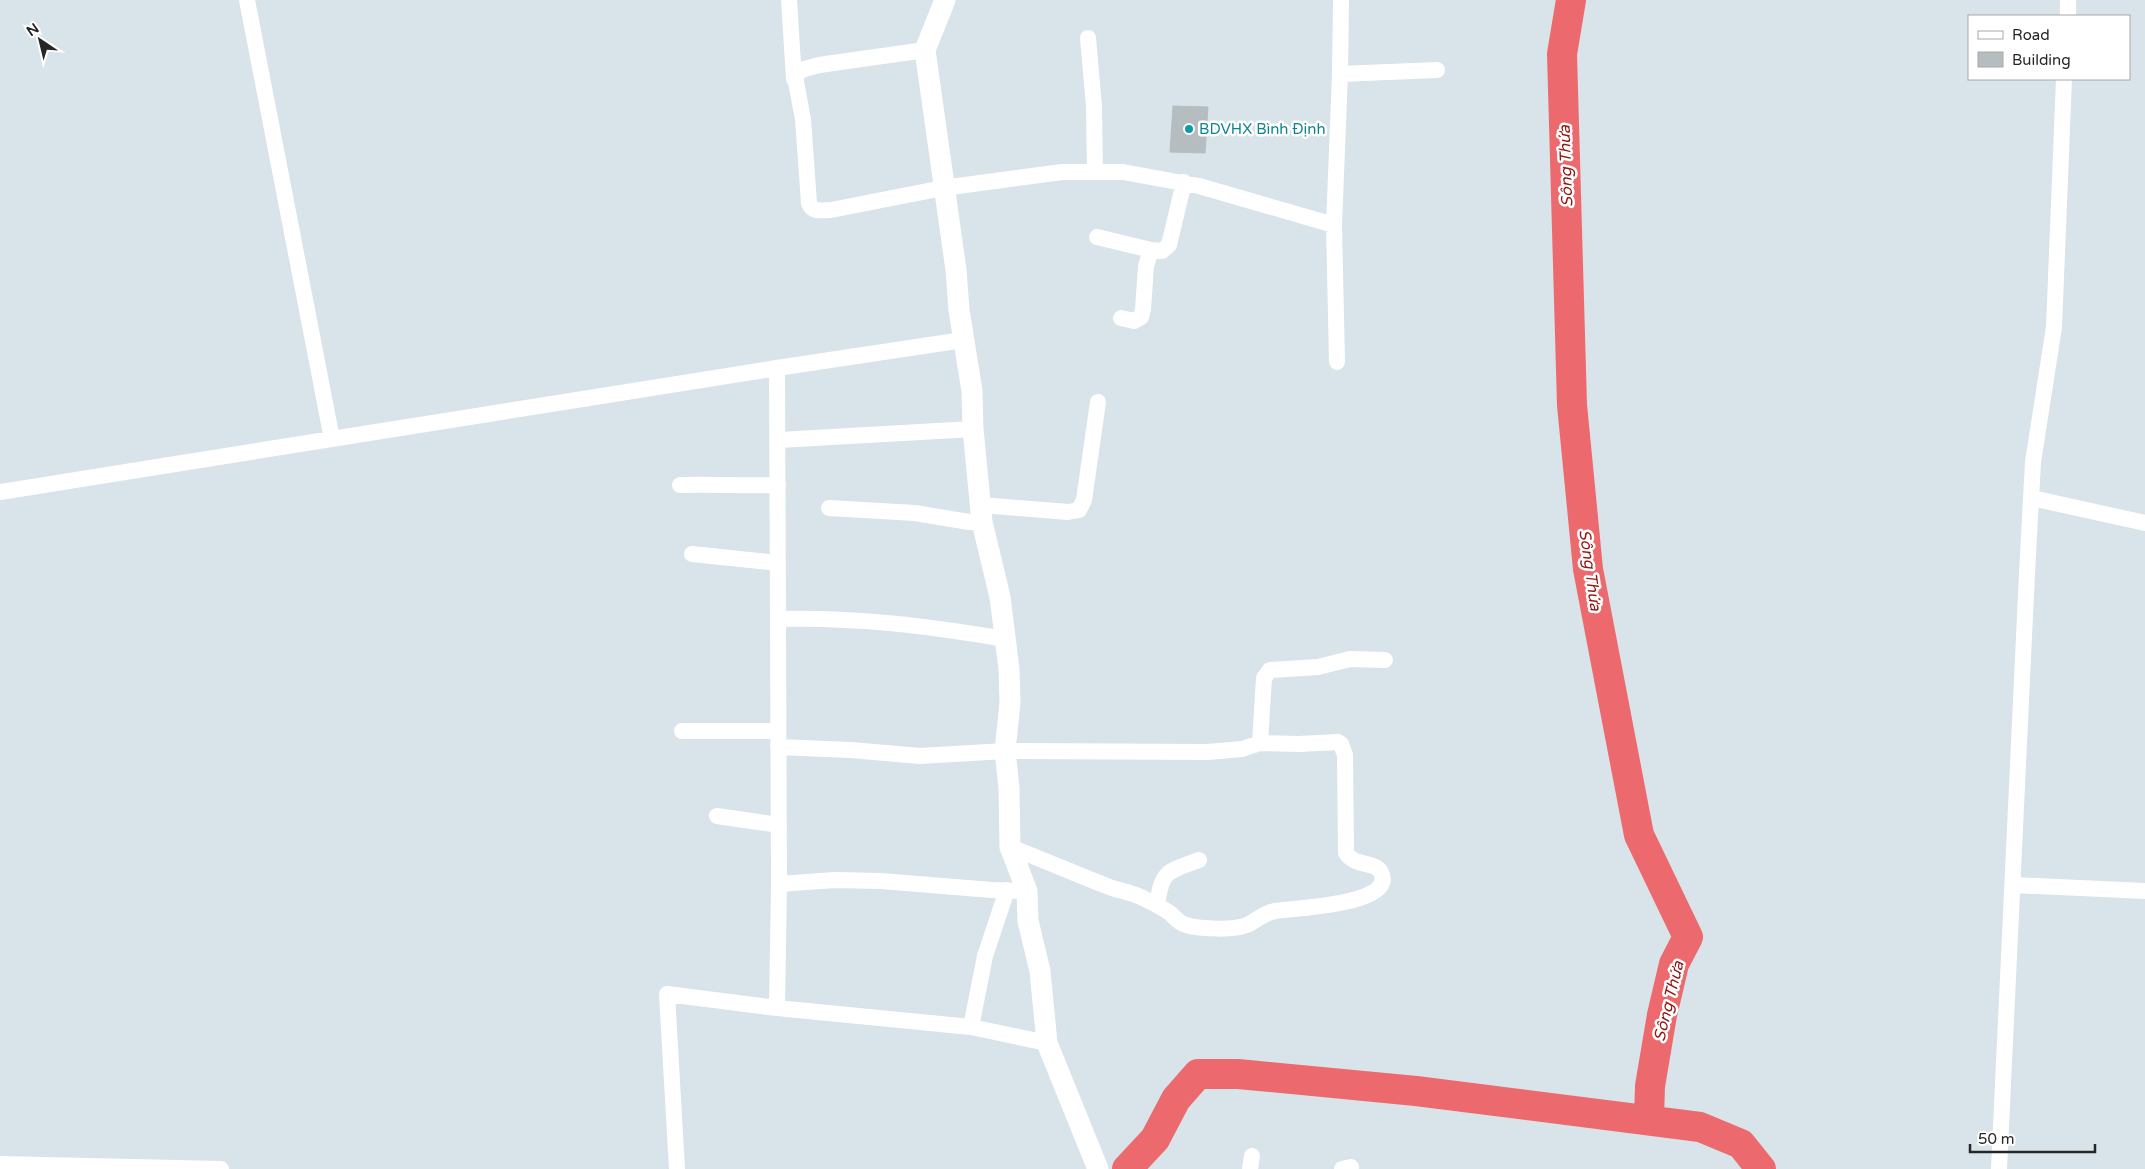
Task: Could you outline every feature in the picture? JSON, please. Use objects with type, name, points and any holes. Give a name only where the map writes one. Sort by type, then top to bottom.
[{"type":"street","points":[[248,0],[332,439]]},
{"type":"street","points":[[789,0],[794,79],[803,119],[809,203],[814,210],[831,210],[943,188],[1062,172],[1123,172],[1184,182],[1334,225]]},
{"type":"street","points":[[945,0],[925,50],[956,270],[963,340],[972,390],[981,513],[1000,597],[1010,682],[1005,751],[1009,788],[1010,847],[1017,890],[1028,920],[1040,971],[1047,1043],[1098,1168]]},
{"type":"street","points":[[1337,362],[1334,225],[1341,0]]},
{"type":"street","points":[[2068,0],[2068,15]]},
{"type":"street","points":[[1088,38],[1094,106],[1095,172]]},
{"type":"street","points":[[794,79],[801,70],[819,65],[925,50]]},
{"type":"street","points":[[1340,74],[1437,70]]},
{"type":"street","points":[[1999,1169],[2033,462],[2054,327],[2064,80]]},
{"type":"street","points":[[1098,237],[1162,251],[1169,245],[1184,182]]},
{"type":"street","points":[[1120,318],[1134,321],[1140,318],[1143,309],[1146,266],[1151,250]]},
{"type":"street","points":[[0,492],[963,340]]},
{"type":"street","points":[[777,368],[778,1008]]},
{"type":"street","points":[[829,508],[915,513],[969,522],[981,513],[1068,512],[1079,510],[1084,500],[1098,402]]},
{"type":"street","points":[[778,440],[974,429]]},
{"type":"street","points":[[680,485],[715,483],[740,486],[778,485]]},
{"type":"street","points":[[2032,498],[2145,523]]},
{"type":"street","points":[[692,554],[778,563]]},
{"type":"street","points":[[778,619],[836,619],[916,625],[1005,640]]},
{"type":"street","points":[[1260,743],[1264,678],[1270,670],[1318,667],[1350,659],[1385,660]]},
{"type":"street","points":[[682,732],[778,739],[851,750],[920,756],[1005,751],[1208,752],[1242,749],[1260,743],[1338,742],[1342,744],[1345,754],[1346,853],[1352,861],[1366,863],[1381,871],[1383,877],[1382,882],[1371,892],[1354,901],[1270,912],[1248,925],[1239,927],[1204,928],[1185,925],[1139,896],[1113,888],[1010,847]]},
{"type":"street","points":[[717,816],[779,824]]},
{"type":"street","points":[[1157,906],[1160,886],[1166,875],[1199,860]]},
{"type":"street","points":[[779,884],[835,880],[880,880],[1017,890]]},
{"type":"street","points":[[2013,885],[2145,892]]},
{"type":"street","points":[[971,1027],[984,956],[1017,890]]},
{"type":"street","points":[[677,1169],[667,994],[778,1008],[971,1027],[1047,1043]]},
{"type":"street","points":[[0,1164],[222,1169]]},
{"type":"building","name":"BDVHX Bình Định","points":[[1173,106],[1208,107],[1205,153],[1170,152]]},
{"type":"waterway","name":"Sông Thứa","points":[[1571,0],[1562,54],[1572,405],[1588,569],[1639,835],[1688,937],[1674,964],[1662,1015],[1650,1086],[1649,1120]]},
{"type":"waterway","points":[[1127,1169],[1155,1139],[1176,1099],[1198,1074],[1238,1074],[1416,1091],[1700,1127],[1741,1144],[1761,1169]]},
{"type":"place","name":"BDVHX Bình Định","points":[[1189,129]]}]
